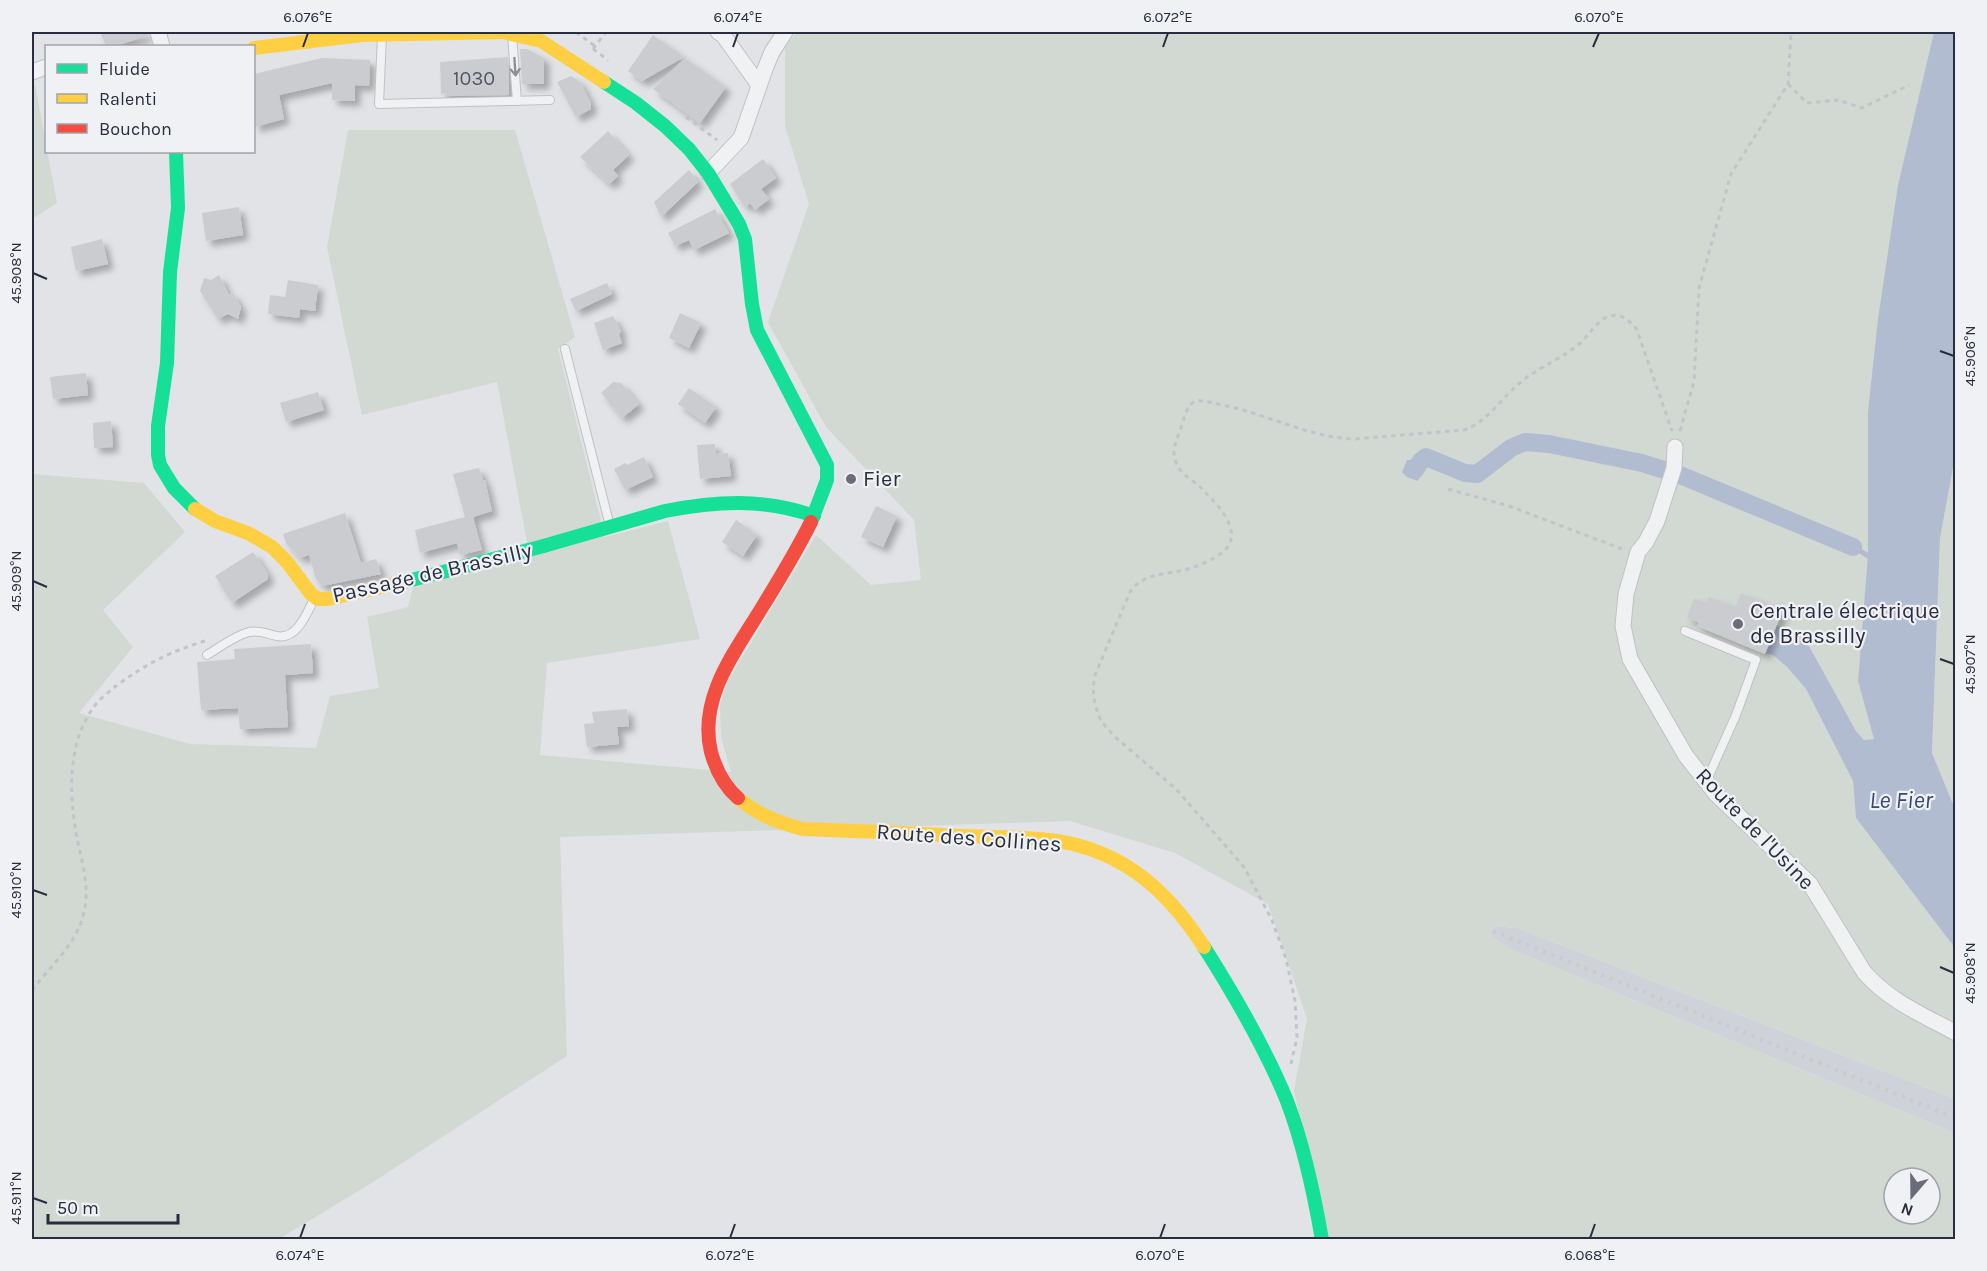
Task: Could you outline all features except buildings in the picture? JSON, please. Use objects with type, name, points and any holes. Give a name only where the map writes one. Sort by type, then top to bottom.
[{"type":"street","name":"Route des Collines","points":[[255,48],[329,35],[506,32],[530,37],[580,66],[636,103],[689,149],[708,173],[739,224],[745,239],[757,330],[800,408],[827,465],[826,488],[814,516],[796,552],[726,666],[712,698],[708,723],[709,741],[718,773],[731,791],[749,808],[765,818],[791,827],[1041,839],[1078,846],[1118,861],[1136,872],[1167,897],[1194,930],[1234,996],[1280,1085],[1305,1161],[1322,1239]]},
{"type":"street","points":[[718,32],[723,35],[759,85]]},
{"type":"street","points":[[708,173],[741,138],[772,52],[785,32]]},
{"type":"street","name":"Passage de Brassilly","points":[[176,153],[178,202],[170,272],[167,363],[158,426],[160,465],[174,488],[192,507],[209,518],[250,534],[272,547],[315,597],[328,599],[417,579],[521,553],[685,506],[731,502],[779,504],[814,516]]},
{"type":"street","name":"Route de l'Usine","points":[[1675,447],[1672,472],[1657,521],[1637,555],[1623,609],[1624,637],[1630,659],[1686,756],[1706,782],[1741,819],[1810,884],[1864,972],[1894,999],[1956,1033]]},
{"type":"lane","points":[[506,32],[517,101]]},
{"type":"lane","points":[[382,35],[379,104],[550,100]]},
{"type":"lane","points":[[565,350],[610,527]]},
{"type":"lane","points":[[207,655],[249,632],[260,632],[278,637],[287,635],[300,624],[315,597]]},
{"type":"lane","points":[[1685,631],[1756,660],[1736,715],[1706,782]]},
{"type":"path","points":[[576,32],[595,45]]},
{"type":"path","points":[[580,66],[606,32]]},
{"type":"path","points":[[1675,447],[1694,381],[1698,288],[1731,174],[1788,84],[1791,32]]},
{"type":"path","points":[[1788,84],[1807,103],[1838,100],[1862,108],[1909,85]]},
{"type":"path","points":[[1280,1085],[1288,1072],[1297,1037],[1295,1001],[1286,959],[1272,920],[1244,867],[1176,789],[1115,737],[1101,721],[1093,688],[1095,675],[1124,605],[1139,582],[1157,575],[1182,571],[1216,557],[1227,549],[1230,542],[1232,535],[1229,522],[1199,486],[1184,475],[1175,461],[1175,446],[1190,404],[1202,400],[1235,408],[1311,433],[1339,438],[1464,430],[1478,423],[1520,383],[1572,350],[1604,318],[1612,315],[1622,316],[1630,321],[1637,330],[1673,434],[1675,447]]},
{"type":"path","points":[[1448,489],[1531,513],[1637,555]]},
{"type":"path","points":[[32,990],[64,951],[84,915],[87,900],[85,874],[75,828],[71,778],[78,739],[94,706],[130,675],[167,654],[213,638],[230,641]]},
{"type":"shaded area","points":[[798,32],[1934,32],[1898,185],[1858,681],[1874,739],[1864,740],[1856,731],[1809,646],[1797,634],[1765,654],[1773,655],[1806,689],[1853,781],[1856,818],[1955,948],[1955,1099],[1517,928],[1496,926],[1491,936],[1508,948],[1955,1133],[1955,1239],[1328,1239],[1294,1091],[1307,1019],[1268,904],[1175,853],[1070,821],[560,837],[567,1056],[370,1184],[279,1239],[32,1239],[32,474],[144,483],[185,532],[103,610],[133,647],[79,713],[190,744],[316,748],[330,696],[379,688],[367,617],[408,607],[413,588],[529,553],[497,382],[362,415],[327,247],[348,130],[515,130],[575,337],[558,349],[605,537],[668,521],[700,639],[547,663],[540,755],[731,772],[721,737],[720,705],[727,682],[816,535],[871,585],[921,580],[914,520],[826,427],[768,322],[809,204],[785,126],[785,48]]},
{"type":"shaded area","points":[[35,84],[45,138],[45,153],[48,153],[57,203],[32,219],[32,87]]},
{"type":"shaded area","points":[[1955,451],[1955,809],[1932,753],[1940,538]]},
{"type":"shaded area","points":[[1496,926],[1517,928],[1955,1099],[1955,1133],[1508,948],[1491,936]]},
{"type":"water","name":"Le Fier","points":[[1934,32],[1955,32],[1956,451],[1940,538],[1932,753],[1955,809],[1955,948],[1856,818],[1853,781],[1806,689],[1773,655],[1765,654],[1776,625],[1797,634],[1809,646],[1856,731],[1864,740],[1874,739],[1858,681],[1868,554],[1868,412],[1878,319],[1898,185]]},
{"type":"water","points":[[1407,460],[1425,464],[1418,481],[1407,477],[1402,472]]},
{"type":"waterway","points":[[1415,470],[1426,457],[1465,473],[1477,474],[1511,448],[1525,442],[1549,444],[1642,463],[1680,475],[1853,547]]},
{"type":"waterway","points":[[1853,547],[1872,558]]},
{"type":"railway","points":[[1493,931],[1956,1118]]},
{"type":"traffic: fast","points":[[604,82],[636,103],[689,149],[708,173],[739,224],[745,239],[757,330],[827,465],[827,480],[811,522]]},
{"type":"traffic: fast","points":[[176,153],[178,208],[170,272],[167,363],[158,426],[158,455],[160,465],[174,488],[195,509]]},
{"type":"traffic: fast","points":[[404,582],[540,547],[665,511],[721,503],[740,503],[777,506],[814,516]]},
{"type":"traffic: fast","points":[[1204,947],[1249,1022],[1287,1101],[1308,1170],[1322,1240]]},
{"type":"traffic: slow","points":[[255,48],[362,35],[503,32],[541,41],[604,82]]},
{"type":"traffic: slow","points":[[195,509],[215,521],[250,534],[272,547],[287,562],[311,594],[318,599],[328,599],[404,582]]},
{"type":"traffic: slow","points":[[738,798],[769,818],[803,829],[1040,839],[1092,850],[1115,859],[1155,887],[1189,925],[1204,947]]},
{"type":"traffic: jam","points":[[738,798],[721,777],[711,752],[708,732],[714,694],[730,659],[811,522]]},
{"type":"place","name":"Fier","points":[[851,479]]},
{"type":"place","name":"Centrale électrique de Brassilly","points":[[1738,624]]}]
